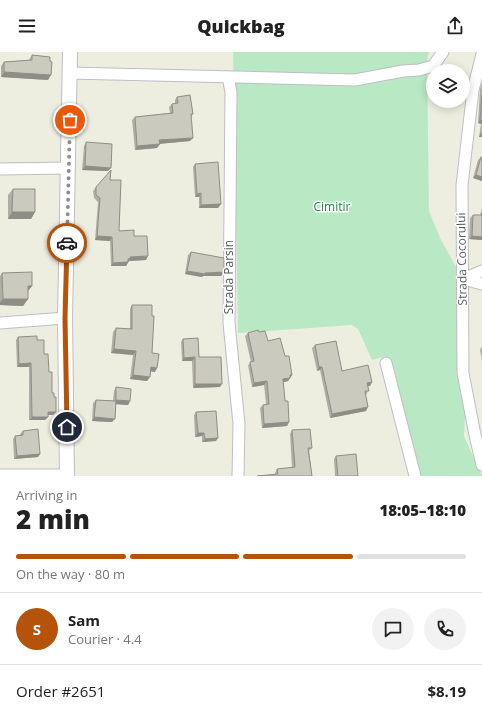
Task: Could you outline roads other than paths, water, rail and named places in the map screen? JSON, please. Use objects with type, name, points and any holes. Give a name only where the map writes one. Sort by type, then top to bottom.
[{"type":"street","points":[[0,475],[67,475],[65,318],[70,52]]},
{"type":"street","points":[[70,73],[355,80],[403,71],[419,70],[433,66],[443,52]]},
{"type":"street","name":"Strada Cocorului","points":[[482,54],[473,90],[462,185],[464,373],[474,435],[482,465]]},
{"type":"street","name":"Strada Parsin","points":[[228,77],[231,92],[229,323],[239,424],[238,476]]},
{"type":"street","points":[[0,169],[69,168]]},
{"type":"street","points":[[463,279],[482,270]]},
{"type":"street","points":[[463,279],[482,284]]},
{"type":"street","points":[[0,324],[65,318]]},
{"type":"street","points":[[386,363],[415,476]]},
{"type":"park label","name":"Cimitir","points":[[332,207]]}]
